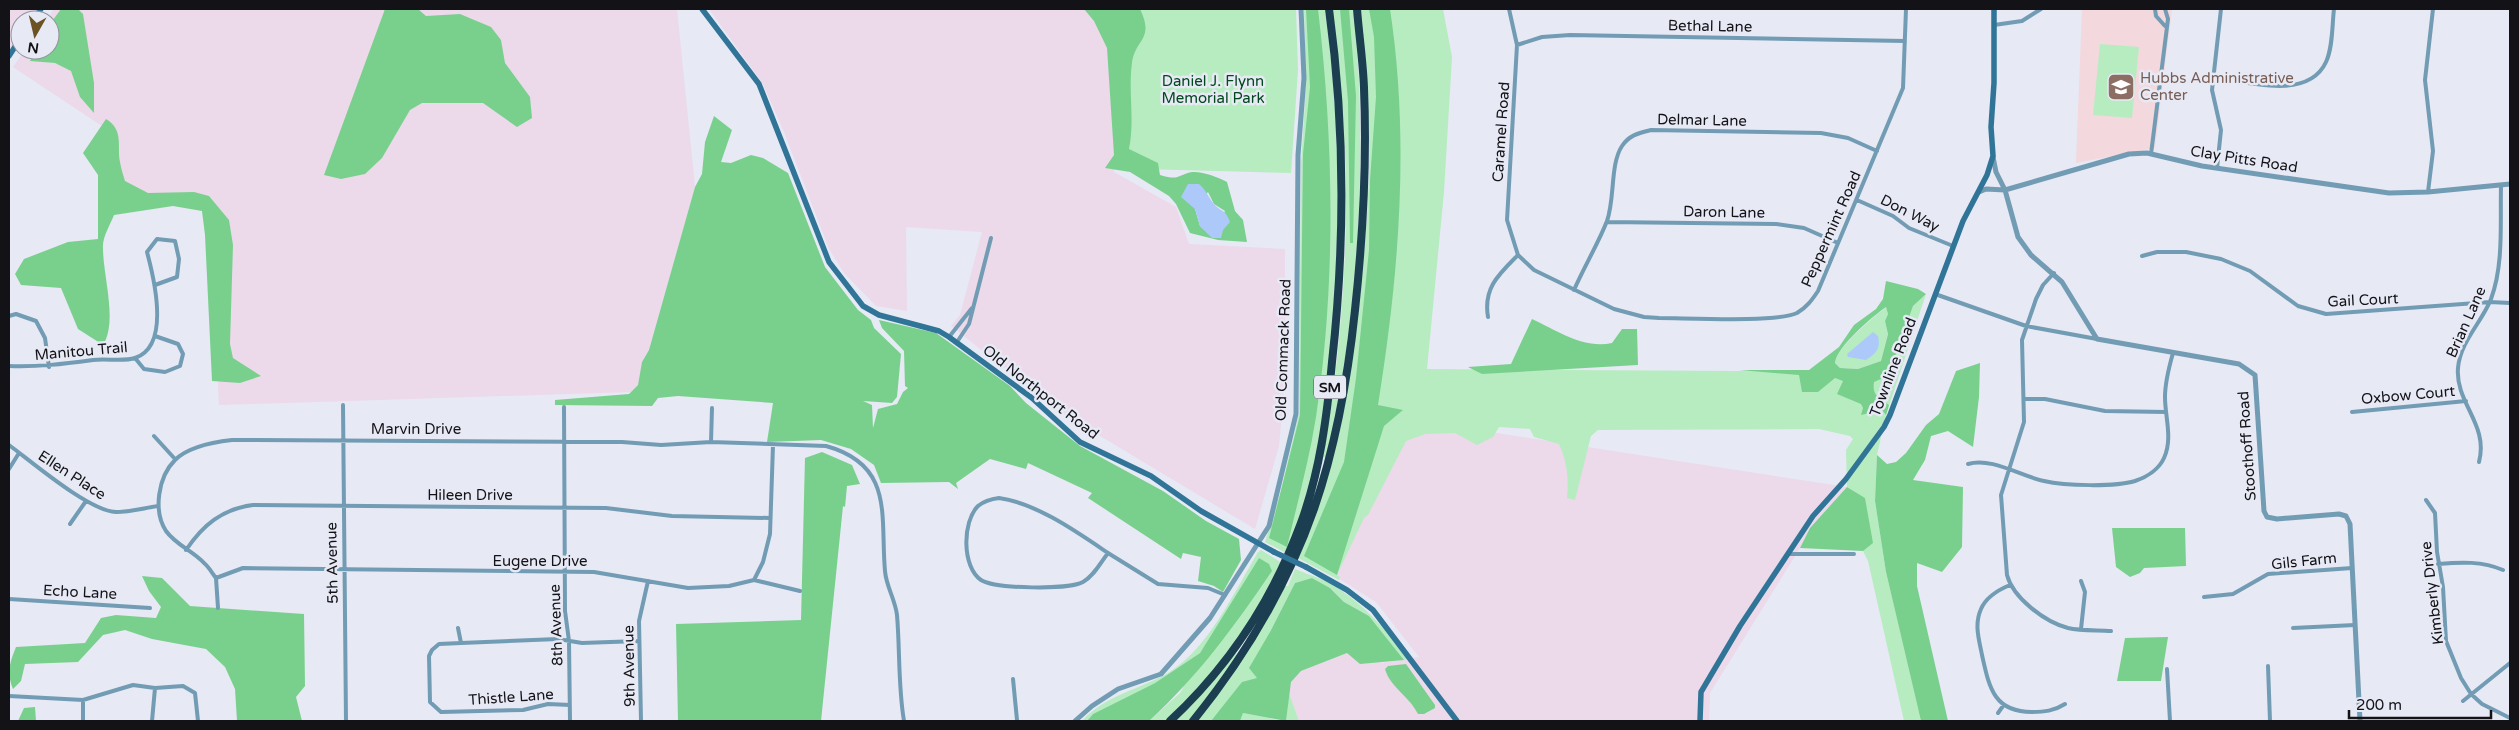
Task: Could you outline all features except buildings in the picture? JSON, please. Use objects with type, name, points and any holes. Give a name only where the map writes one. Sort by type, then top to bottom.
[{"type":"highway","name":"SM","points":[[1170,721],[1219,669],[1259,613],[1301,522],[1324,437],[1338,315],[1342,234],[1341,151],[1335,53],[1329,9]]},
{"type":"highway","name":"SM","points":[[1193,721],[1223,684],[1288,574],[1314,510],[1330,454],[1351,346],[1362,238],[1365,162],[1364,95],[1357,9]]},
{"type":"main road","name":"Old Northport Road","points":[[702,9],[759,84],[829,262],[863,306],[879,315],[939,331],[957,342],[1032,398],[1080,442],[1151,476],[1202,511],[1346,590],[1373,610],[1457,721]]},
{"type":"main road","name":"Townline Road","points":[[1700,721],[1702,692],[1740,626],[1813,516],[1846,480],[1884,427],[1963,221],[1979,192],[1993,156],[1991,127],[1994,84],[1994,9]]},
{"type":"street","name":"Old Commack Road","points":[[1075,721],[1092,706],[1118,689],[1161,674],[1202,628],[1269,526],[1295,421],[1298,155],[1304,78],[1301,9]]},
{"type":"street","name":"Caramel Road","points":[[1509,9],[1517,45],[1507,220],[1518,256]]},
{"type":"street","name":"Peppermint Road","points":[[1518,256],[1534,270],[1574,290],[1614,309],[1644,317],[1776,318],[1795,314],[1807,306],[1818,291],[1903,88],[1906,67],[1906,9]]},
{"type":"street","points":[[1994,25],[2022,21],[2041,9]]},
{"type":"street","points":[[2155,9],[2156,16],[2165,26]]},
{"type":"street","points":[[2152,154],[2166,32],[2165,26],[2168,18],[2165,9]]},
{"type":"street","points":[[2217,168],[2221,130],[2212,90],[2212,77],[2221,9]]},
{"type":"street","points":[[2212,77],[2281,86],[2295,86],[2314,78],[2328,57],[2334,9]]},
{"type":"street","points":[[2428,192],[2433,151],[2425,80],[2433,9]]},
{"type":"street","name":"Bethal Lane","points":[[1517,45],[1542,37],[1570,35],[1905,41]]},
{"type":"street","name":"Delmar Lane","points":[[1574,290],[1607,222],[1613,200],[1616,161],[1620,148],[1636,133],[1651,130],[1821,133],[1848,138],[1877,151]]},
{"type":"street","name":"Clay Pitts Road","points":[[1979,192],[2005,190],[2129,154],[2152,154],[2217,168],[2390,193],[2428,192],[2510,184]]},
{"type":"street","points":[[1993,156],[1996,172],[2005,190],[2018,237],[2031,255],[2054,273],[2097,339]]},
{"type":"street","name":"Brian Lane","points":[[2479,462],[2482,450],[2480,434],[2460,383],[2458,368],[2461,354],[2490,302],[2497,276],[2501,186]]},
{"type":"street","name":"Don Way","points":[[1857,200],[1893,216],[1910,228],[1953,246]]},
{"type":"street","name":"Daron Lane","points":[[1607,222],[1776,224],[1804,228],[1838,243]]},
{"type":"street","points":[[957,342],[969,324],[991,238]]},
{"type":"street","points":[[135,358],[144,368],[165,372],[180,366],[183,354],[178,344],[155,336],[158,306],[147,252],[157,239],[175,241],[179,259],[177,277],[155,285]]},
{"type":"street","name":"Gail Court","points":[[2142,256],[2157,252],[2186,252],[2229,262],[2250,271],[2298,306],[2326,314],[2490,302],[2510,303]]},
{"type":"street","points":[[1488,317],[1487,294],[1503,268],[1518,256]]},
{"type":"street","points":[[2054,273],[2043,285],[2026,326],[2020,353],[2024,399],[2022,432],[2001,495],[2006,564],[2010,585],[2025,601],[2047,618],[2064,627],[2081,630],[2111,631]]},
{"type":"street","points":[[1935,294],[2026,326],[2097,339]]},
{"type":"street","points":[[949,337],[974,306]]},
{"type":"street","points":[[9,316],[16,314],[36,321],[45,338],[49,367]]},
{"type":"street","name":"Manitou Trail","points":[[9,366],[49,367],[95,360],[135,358],[148,348],[155,336]]},
{"type":"street","name":"Stoothoff Road","points":[[2097,339],[2239,364],[2255,376],[2264,511],[2272,519],[2339,514],[2346,516],[2350,524],[2360,721]]},
{"type":"street","points":[[1968,464],[1980,461],[2061,484],[2136,481],[2157,468],[2164,458],[2168,438],[2166,383],[2173,353]]},
{"type":"street","points":[[2024,399],[2045,399],[2105,411],[2166,412]]},
{"type":"street","name":"Oxbow Court","points":[[2352,412],[2466,401]]},
{"type":"street","name":"5th Avenue","points":[[343,405],[343,570],[346,721]]},
{"type":"street","name":"8th Avenue","points":[[564,407],[565,611],[569,641],[570,721]]},
{"type":"street","points":[[711,442],[712,408]]},
{"type":"street","points":[[154,436],[175,459],[162,485],[158,506],[166,530],[186,550],[204,562],[216,578],[218,608]]},
{"type":"street","name":"Marvin Drive","points":[[175,459],[198,447],[232,440],[564,442],[661,445],[711,442],[806,445],[832,448],[852,457],[866,470],[882,498],[885,571],[896,610],[904,721]]},
{"type":"street","name":"Ellen Place","points":[[9,445],[86,501],[100,509],[115,512],[158,506]]},
{"type":"street","points":[[773,445],[768,549],[754,580],[800,590]]},
{"type":"street","points":[[9,469],[19,453]]},
{"type":"street","points":[[1108,553],[1090,577],[1079,584],[1005,586],[988,584],[976,575],[971,568],[968,539],[970,518],[979,505],[988,500],[1010,499],[1072,528],[1158,584],[1208,588],[1224,595]]},
{"type":"street","name":"Kimberly Drive","points":[[2426,500],[2435,513],[2438,564],[2444,587],[2446,641],[2461,678],[2471,694],[2482,704],[2510,718]]},
{"type":"street","points":[[70,524],[86,501]]},
{"type":"street","name":"Hileen Drive","points":[[186,550],[197,535],[222,513],[236,507],[253,505],[606,508],[672,516],[770,518]]},
{"type":"street","points":[[1789,554],[1854,554]]},
{"type":"street","points":[[2438,564],[2461,562],[2490,565],[2503,570]]},
{"type":"street","name":"Eugene Drive","points":[[216,578],[243,568],[594,572],[688,588],[709,588],[754,580]]},
{"type":"street","name":"Gils Farm","points":[[2204,597],[2233,594],[2268,574],[2352,568]]},
{"type":"street","name":"9th Avenue","points":[[641,721],[640,608],[648,581]]},
{"type":"street","points":[[2081,581],[2085,592],[2081,630]]},
{"type":"street","points":[[2010,585],[1999,590],[1985,602],[1981,608],[1976,630],[1988,681],[1992,690],[2004,706],[2025,712],[2055,710],[2065,704]]},
{"type":"street","name":"Echo Lane","points":[[9,599],[150,608]]},
{"type":"street","points":[[2293,628],[2355,625]]},
{"type":"street","points":[[458,628],[461,642],[558,639],[569,641],[639,641]]},
{"type":"street","name":"Thistle Lane","points":[[461,642],[439,644],[428,656],[430,702],[441,712],[523,710],[548,704],[570,705]]},
{"type":"street","points":[[2463,701],[2510,663]]},
{"type":"street","points":[[2268,666],[2270,721]]},
{"type":"street","points":[[2167,669],[2170,721]]},
{"type":"street","points":[[1014,679],[1017,721]]},
{"type":"street","points":[[9,696],[83,700],[133,685],[155,688],[184,686],[190,688],[195,693],[198,704],[198,721]]},
{"type":"street","points":[[152,721],[155,688]]},
{"type":"street","points":[[83,700],[83,721]]},
{"type":"street","points":[[1998,712],[2004,706]]},
{"type":"shaded area","points":[[9,9],[39,9],[10,10],[9,53]]},
{"type":"shaded area","points":[[677,9],[695,187],[649,350],[642,362],[638,385],[631,392],[219,405],[209,204],[106,200],[105,128],[13,67],[18,60],[60,60],[60,10],[53,10]]},
{"type":"shaded area","points":[[709,9],[1114,9],[1114,172],[1176,207],[1189,244],[1285,249],[1285,379],[1279,446],[1255,529],[1062,413],[951,326],[960,315],[982,232],[906,227],[907,311],[876,306],[844,273],[829,249],[784,132],[763,84]]},
{"type":"shaded area","name":"Hubbs Administrative Center","points":[[2082,9],[2172,9],[2155,148],[2076,163]]},
{"type":"shaded area","points":[[1379,415],[1847,487],[1810,528],[1800,548],[1710,693],[1709,721],[1299,721],[1289,693],[1291,682],[1301,671],[1347,653],[1381,663],[1419,657],[1376,602],[1333,575]]},
{"type":"green space","points":[[78,9],[83,14],[94,83],[94,113],[80,97],[71,71],[55,63],[30,61],[60,60],[60,10]]},
{"type":"green space","points":[[385,9],[418,9],[426,16],[460,14],[491,27],[501,40],[505,63],[530,97],[532,118],[517,127],[483,103],[422,103],[410,110],[382,158],[365,174],[341,179],[324,175]]},
{"type":"green space","points":[[1084,9],[1140,9],[1146,27],[1143,39],[1134,55],[1132,63],[1131,138],[1129,149],[1158,163],[1160,175],[1178,177],[1187,173],[1200,172],[1227,182],[1235,211],[1243,220],[1247,242],[1218,240],[1190,233],[1176,204],[1169,196],[1130,172],[1105,168],[1114,155],[1107,48],[1094,21]],"holes":[[[1208,192],[1214,204],[1225,211],[1212,237],[1200,226],[1195,209]]]},
{"type":"green space","name":"Daniel J. Flynn Memorial Park","points":[[1114,9],[1296,9],[1298,70],[1291,173],[1141,169],[1119,160]]},
{"type":"green space","points":[[1304,9],[1325,9],[1337,137],[1336,263],[1330,349],[1318,443],[1306,498],[1286,553],[1265,542],[1280,494],[1299,414],[1301,164],[1306,85]]},
{"type":"green space","points":[[1306,9],[1318,9],[1323,60],[1330,162],[1330,265],[1327,316],[1316,417],[1287,547],[1269,538],[1300,415],[1303,154],[1310,87]]},
{"type":"green space","points":[[1332,9],[1354,9],[1360,122],[1360,178],[1358,235],[1347,347],[1327,458],[1323,457],[1333,393],[1340,328],[1345,263],[1346,198],[1340,79]]},
{"type":"green space","points":[[1340,9],[1349,9],[1356,96],[1353,243],[1350,243],[1348,101]]},
{"type":"green space","points":[[1360,9],[1443,9],[1452,57],[1444,192],[1427,369],[1888,372],[1913,306],[1926,294],[1886,415],[1877,455],[1875,501],[1886,572],[1921,721],[1904,721],[1868,561],[1863,551],[1868,545],[1865,499],[1847,487],[1846,450],[1853,439],[1850,436],[1819,429],[1598,430],[1591,436],[1575,500],[1567,498],[1567,470],[1559,444],[1534,437],[1530,429],[1499,427],[1493,437],[1477,445],[1455,433],[1425,434],[1406,441],[1368,515],[1364,518],[1337,575],[1340,577],[1339,580],[1298,558],[1312,524],[1333,455],[1354,348],[1362,276],[1369,158],[1368,108]]},
{"type":"green space","points":[[1369,9],[1390,9],[1400,108],[1401,158],[1396,257],[1392,307],[1378,405],[1403,410],[1384,426],[1337,575],[1304,556],[1344,462],[1356,378],[1369,250],[1370,180],[1376,97],[1374,37]]},
{"type":"green space","points":[[2100,44],[2139,47],[2132,118],[2093,115]]},
{"type":"green space","points":[[714,116],[732,130],[721,162],[731,163],[751,155],[763,158],[788,173],[825,267],[858,310],[871,320],[874,328],[901,354],[897,397],[892,403],[863,401],[872,405],[873,428],[878,409],[897,404],[903,392],[908,388],[905,386],[904,351],[882,328],[879,320],[936,333],[1010,386],[1026,403],[1080,446],[1163,491],[1206,521],[1239,539],[1241,560],[1223,592],[1214,586],[1198,581],[1201,557],[1183,553],[1181,559],[1088,498],[1092,493],[1028,463],[1026,469],[990,459],[956,483],[958,489],[949,482],[881,483],[874,465],[851,449],[821,440],[767,442],[773,403],[678,396],[658,398],[652,406],[555,405],[555,400],[629,394],[638,385],[642,362],[649,350],[695,187],[702,174],[705,142]]},
{"type":"green space","points":[[106,119],[112,123],[118,133],[120,162],[125,181],[148,193],[194,192],[209,196],[229,220],[233,245],[230,344],[233,358],[261,376],[240,383],[212,381],[205,235],[202,211],[173,206],[114,215],[103,244],[110,311],[107,335],[103,345],[78,329],[61,288],[21,285],[15,274],[24,259],[68,242],[98,239],[98,175],[83,153]]},
{"type":"green space","points":[[1886,281],[1918,289],[1926,294],[1913,306],[1888,376],[1874,382],[1875,393],[1889,405],[1886,415],[1882,410],[1861,415],[1863,408],[1861,404],[1837,394],[1843,381],[1835,378],[1818,392],[1802,392],[1799,375],[1739,370],[1809,370],[1839,347],[1854,325],[1876,309],[1883,299]],"holes":[[[1886,307],[1888,314],[1885,321],[1888,334],[1881,361],[1858,369],[1840,368],[1835,363],[1837,356],[1848,340]]]},
{"type":"green space","points":[[1886,307],[1888,314],[1885,321],[1888,333],[1881,361],[1858,369],[1840,368],[1835,363],[1842,348]]},
{"type":"green space","points":[[1532,319],[1571,338],[1601,344],[1612,343],[1622,329],[1637,329],[1638,365],[1482,374],[1468,367],[1511,364]]},
{"type":"green space","points":[[1980,363],[1979,397],[1973,447],[1948,431],[1931,436],[1925,460],[1913,480],[1963,487],[1962,547],[1942,572],[1917,563],[1917,586],[1948,721],[1921,721],[1886,572],[1875,501],[1877,455],[1887,464],[1896,462],[1906,453],[1926,425],[1939,414],[1956,371]]},
{"type":"green space","points":[[822,452],[852,465],[860,484],[847,486],[845,507],[843,506],[821,721],[678,721],[676,624],[801,620],[805,458]]},
{"type":"green space","points":[[1847,487],[1865,498],[1873,543],[1863,551],[1800,548],[1810,528]]},
{"type":"green space","points":[[2112,528],[2185,528],[2186,566],[2144,568],[2140,573],[2130,577],[2116,567]]},
{"type":"green space","points":[[1261,550],[1282,563],[1271,585],[1231,648],[1183,704],[1165,721],[1149,721],[1180,693],[1259,558],[1200,653],[1155,683],[1093,714],[1087,721],[1082,721],[1091,712],[1111,699],[1157,679],[1182,663],[1208,634]]},
{"type":"green space","points":[[1259,558],[1269,564],[1272,571],[1215,650],[1184,686],[1149,721],[1087,721],[1093,714],[1155,683],[1200,653]]},
{"type":"green space","points":[[1295,569],[1319,578],[1355,601],[1383,627],[1408,658],[1404,660],[1369,616],[1344,602],[1330,588],[1312,578],[1295,583],[1270,632],[1257,678],[1211,721],[1198,721],[1222,689],[1266,621],[1285,586],[1288,586]]},
{"type":"green space","points":[[142,576],[162,578],[190,606],[304,614],[305,686],[296,697],[302,721],[237,721],[235,689],[225,667],[206,649],[152,639],[125,630],[103,635],[78,662],[25,664],[21,681],[13,689],[10,668],[16,647],[85,643],[101,618],[116,615],[156,618],[161,607],[149,591]]},
{"type":"green space","points":[[1312,578],[1330,588],[1344,602],[1369,616],[1404,660],[1360,664],[1347,653],[1301,671],[1291,682],[1286,721],[1243,713],[1240,721],[1211,721],[1242,682],[1257,678],[1249,668],[1295,583]]},
{"type":"green space","points":[[2168,637],[2161,681],[2117,681],[2125,638]]},
{"type":"green space","points":[[1235,653],[1239,655],[1190,721],[1174,721],[1191,706]]},
{"type":"green space","points":[[1406,664],[1435,705],[1435,708],[1424,714],[1418,714],[1391,681],[1385,669],[1388,666]]},
{"type":"green space","points":[[1289,693],[1299,721],[1286,721]]},
{"type":"green space","points":[[35,707],[36,721],[18,721],[24,708]]},
{"type":"green space","points":[[1243,713],[1283,721],[1240,721]]},
{"type":"water","points":[[1188,184],[1199,184],[1214,204],[1225,212],[1230,222],[1223,230],[1221,238],[1212,238],[1200,226],[1195,209],[1181,197]]},
{"type":"water","points":[[1873,332],[1878,336],[1879,340],[1875,353],[1866,360],[1848,357],[1847,354]]},
{"type":"place","name":"Hubbs Administrative Center","points":[[2121,87]]}]
